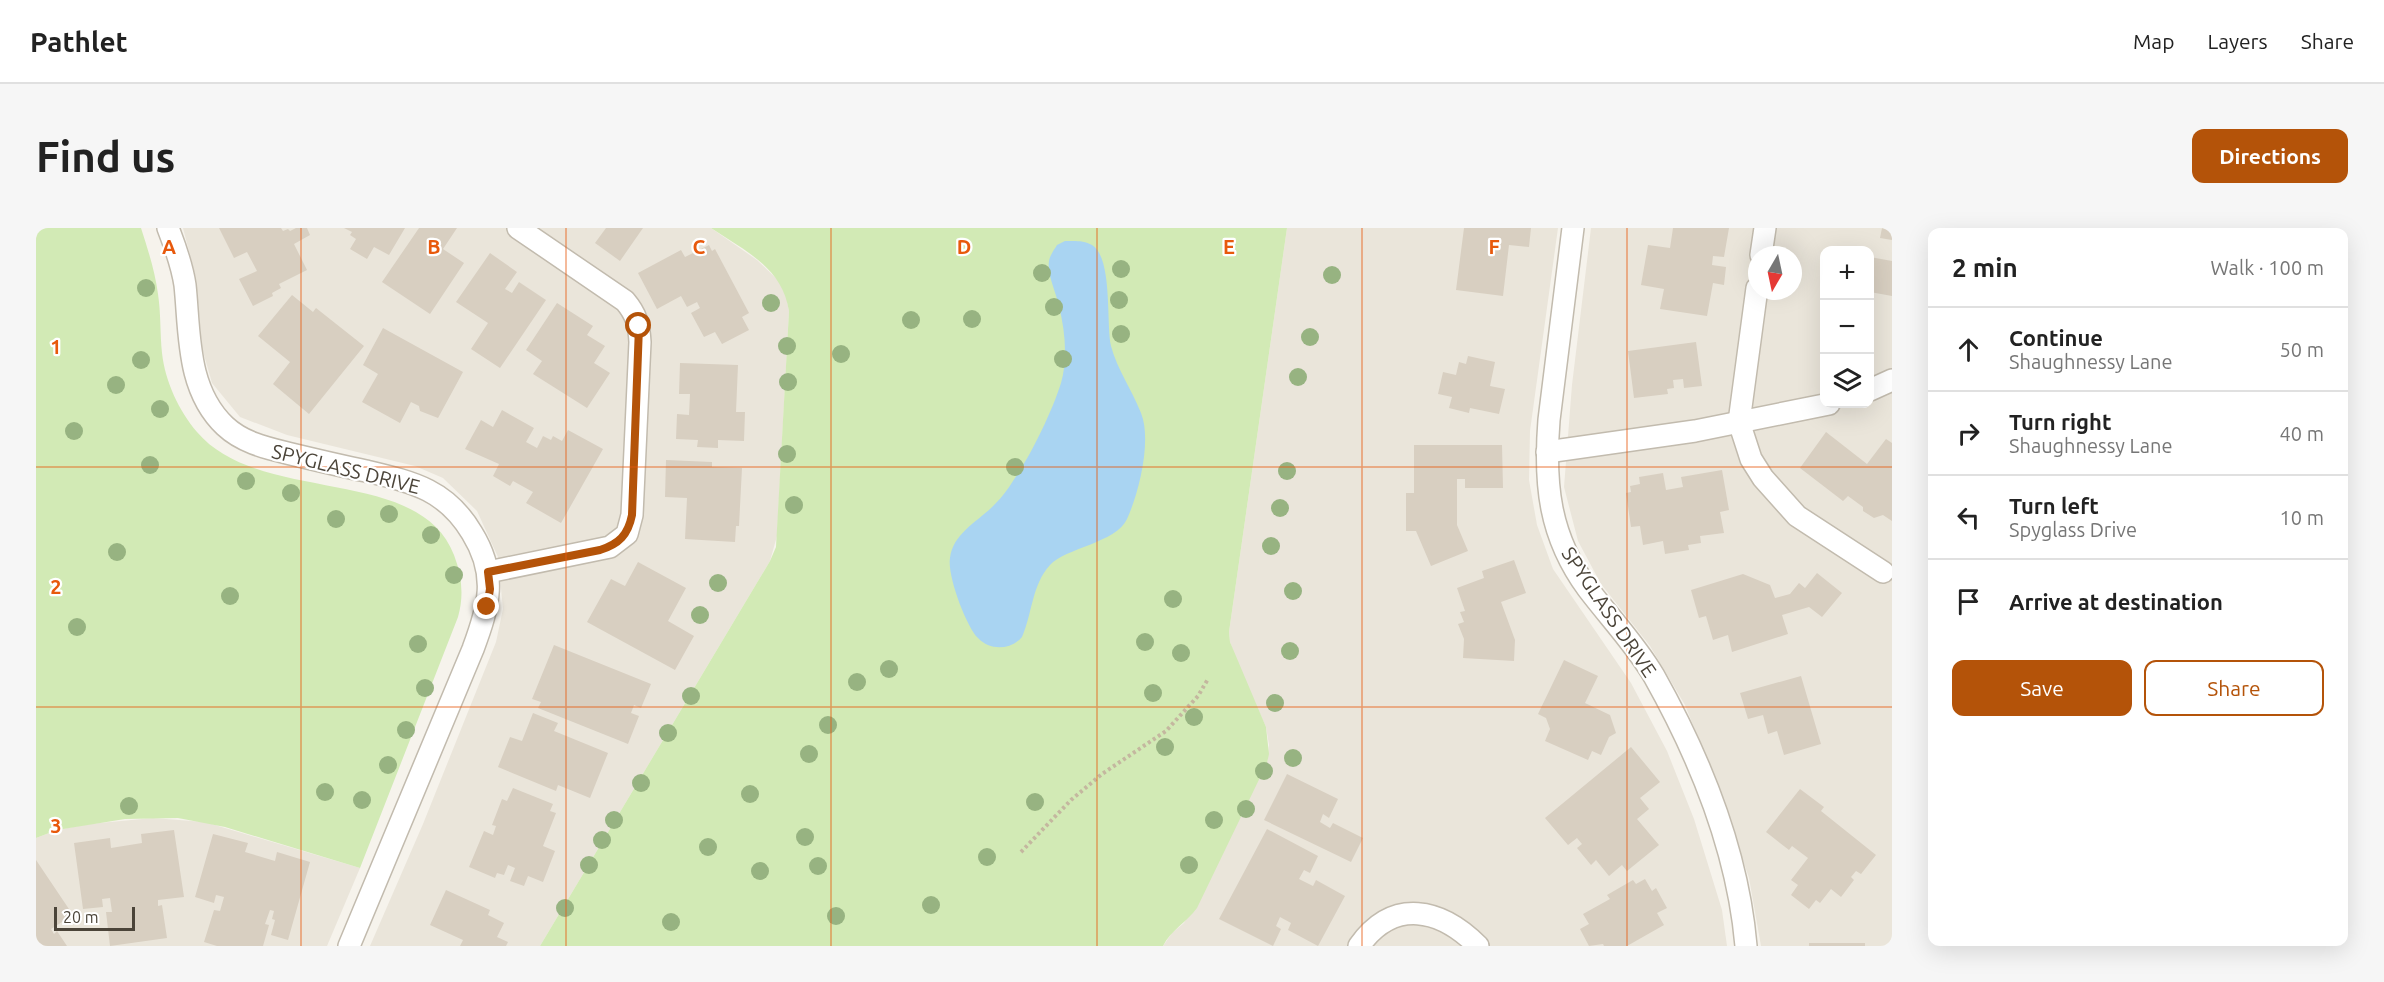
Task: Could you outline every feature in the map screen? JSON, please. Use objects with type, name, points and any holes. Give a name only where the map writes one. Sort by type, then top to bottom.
[{"type":"street","name":"SPYGLASS DRIVE","points":[[168,228],[184,284],[191,360],[204,394],[214,413],[225,426],[261,447],[405,481],[435,493],[465,521],[476,539],[488,572],[490,589],[487,607],[473,650],[349,946]]},
{"type":"street","points":[[488,572],[610,547],[627,534],[632,515],[640,342],[639,326],[634,313],[625,301],[518,228]]},
{"type":"street","name":"SPYGLASS DRIVE","points":[[1573,228],[1547,452],[1551,512],[1564,549],[1588,588],[1652,674],[1680,725],[1705,782],[1735,875],[1746,946]]},
{"type":"street","points":[[1762,246],[1765,228]]},
{"type":"street","points":[[1755,300],[1739,422],[1751,459],[1763,478],[1797,516],[1883,572]]},
{"type":"street","points":[[1874,388],[1892,380]]},
{"type":"street","points":[[1547,452],[1695,431],[1820,406]]},
{"type":"street","points":[[1359,946],[1378,925],[1401,915],[1413,913],[1432,915],[1448,921],[1479,946]]},
{"type":"path","points":[[1021,852],[1071,800],[1102,774],[1166,731],[1198,696],[1208,679]]},
{"type":"shaded area","points":[[183,228],[711,228],[757,260],[780,282],[786,295],[789,311],[777,536],[770,561],[540,946],[370,946],[423,824],[496,642],[503,609],[498,557],[477,511],[443,478],[415,466],[287,435],[240,417],[212,383],[202,348],[196,278]]},
{"type":"shaded area","points":[[1287,228],[1558,228],[1530,431],[1529,480],[1537,525],[1553,569],[1631,683],[1667,751],[1694,819],[1722,910],[1727,946],[1163,946],[1172,933],[1184,923],[1267,763],[1269,745],[1266,727],[1237,662],[1229,632]]},
{"type":"shaded area","points":[[1591,228],[1892,228],[1892,946],[1761,946],[1749,878],[1721,795],[1685,705],[1650,646],[1601,584],[1578,541],[1564,487],[1572,385]]},
{"type":"shaded area","points":[[153,818],[205,822],[360,868],[327,946],[36,946],[36,838],[57,830],[89,824]]},
{"type":"green space","points":[[36,228],[141,228],[157,285],[162,353],[166,374],[179,405],[197,432],[225,455],[259,470],[374,496],[408,508],[435,527],[454,555],[461,586],[458,617],[360,868],[225,827],[178,818],[125,819],[57,830],[36,838]]},
{"type":"green space","points":[[711,228],[1287,228],[1229,632],[1230,642],[1266,727],[1269,754],[1267,763],[1197,908],[1170,935],[1163,946],[540,946],[770,561],[776,547],[789,311],[779,283],[770,271],[749,253]]},
{"type":"water","points":[[1065,241],[1089,243],[1099,252],[1103,263],[1108,292],[1111,346],[1144,424],[1143,466],[1131,508],[1121,527],[1102,540],[1067,554],[1050,565],[1039,581],[1022,637],[1012,644],[994,647],[978,638],[968,623],[954,588],[950,558],[956,541],[998,501],[1020,471],[1057,395],[1063,374],[1065,344],[1058,301],[1049,272],[1049,261],[1057,245]]},
{"type":"building","points":[[219,228],[281,228],[283,231],[288,229],[290,231],[296,228],[307,228],[310,235],[294,244],[307,270],[279,284],[281,288],[272,293],[273,296],[253,306],[239,279],[257,271],[247,252],[234,258]]},
{"type":"building","points":[[344,228],[405,228],[389,255],[374,247],[367,259],[350,249],[356,239],[350,235],[352,232]]},
{"type":"building","points":[[419,228],[457,228],[443,249],[464,263],[430,314],[382,282]]},
{"type":"building","points":[[606,228],[643,228],[620,261],[595,243]]},
{"type":"building","points":[[1464,228],[1531,228],[1529,247],[1509,245],[1503,296],[1456,290]]},
{"type":"building","points":[[1673,228],[1729,228],[1724,257],[1713,256],[1712,265],[1726,267],[1724,285],[1713,283],[1707,316],[1660,309],[1664,289],[1641,285],[1648,245],[1670,248]]},
{"type":"building","points":[[1882,228],[1892,228],[1892,240],[1880,238]]},
{"type":"building","points":[[709,245],[712,251],[715,249],[749,313],[742,317],[749,330],[722,344],[715,332],[704,337],[691,313],[700,308],[697,302],[687,307],[681,296],[657,309],[638,273],[681,250],[685,257]]},
{"type":"building","points":[[490,253],[517,272],[505,289],[512,293],[519,282],[546,300],[500,368],[471,349],[488,323],[456,302]]},
{"type":"building","points":[[1874,258],[1892,261],[1892,296],[1874,293]]},
{"type":"building","points":[[292,295],[313,312],[316,308],[364,346],[309,414],[273,384],[290,362],[258,336]]},
{"type":"building","points":[[557,303],[593,326],[587,335],[605,346],[594,363],[610,373],[587,408],[533,374],[542,361],[526,350]]},
{"type":"building","points":[[383,328],[463,372],[438,418],[420,411],[419,406],[411,402],[400,423],[362,402],[378,374],[363,365]]},
{"type":"building","points":[[1696,342],[1702,386],[1684,388],[1683,379],[1673,380],[1674,388],[1667,389],[1668,394],[1634,398],[1628,351]]},
{"type":"building","points":[[1468,356],[1495,362],[1490,386],[1505,389],[1499,414],[1470,408],[1469,413],[1449,408],[1452,397],[1438,394],[1443,372],[1456,375],[1459,362],[1466,364]]},
{"type":"building","points":[[680,363],[738,365],[736,412],[745,412],[744,441],[718,440],[718,448],[697,447],[698,440],[676,439],[677,414],[689,415],[690,394],[679,394]]},
{"type":"building","points":[[502,410],[534,428],[526,442],[537,448],[543,436],[551,440],[553,436],[562,441],[568,430],[603,449],[561,523],[526,503],[533,492],[513,481],[510,486],[493,476],[499,464],[465,449],[481,420],[493,427]]},
{"type":"building","points":[[1826,432],[1867,464],[1886,439],[1892,443],[1892,521],[1883,515],[1874,518],[1848,496],[1843,501],[1800,468]]},
{"type":"building","points":[[1414,445],[1502,445],[1503,488],[1465,488],[1465,479],[1457,479],[1457,525],[1468,551],[1431,566],[1416,531],[1406,531],[1406,493],[1414,493]]},
{"type":"building","points":[[666,460],[712,462],[712,467],[742,468],[739,526],[736,526],[735,542],[685,539],[687,498],[665,497]]},
{"type":"building","points":[[1722,470],[1729,510],[1720,512],[1724,533],[1700,536],[1701,543],[1688,545],[1689,550],[1665,554],[1663,541],[1643,545],[1640,526],[1631,527],[1626,493],[1631,492],[1630,486],[1640,484],[1639,477],[1663,473],[1666,490],[1683,487],[1681,477]]},
{"type":"building","points":[[1514,560],[1526,593],[1501,602],[1515,640],[1514,661],[1463,658],[1464,639],[1458,624],[1464,622],[1460,612],[1465,611],[1457,588],[1484,578],[1482,571]]},
{"type":"building","points":[[638,562],[686,588],[668,621],[694,636],[675,670],[587,622],[611,579],[625,586]]},
{"type":"building","points":[[1817,573],[1842,593],[1822,617],[1809,607],[1782,615],[1788,634],[1732,652],[1728,635],[1713,640],[1706,616],[1699,618],[1691,590],[1743,574],[1770,585],[1775,598],[1790,594],[1799,583],[1805,588]]},
{"type":"building","points":[[554,645],[651,684],[641,708],[634,705],[631,713],[639,716],[628,744],[538,708],[541,702],[532,699]]},
{"type":"building","points":[[1564,660],[1598,676],[1585,703],[1610,715],[1616,733],[1609,737],[1601,755],[1592,751],[1588,760],[1545,741],[1550,729],[1546,718],[1538,714]]},
{"type":"building","points":[[1801,676],[1821,744],[1784,755],[1777,731],[1768,734],[1763,715],[1748,719],[1740,693]]},
{"type":"building","points":[[533,713],[558,723],[554,731],[608,753],[590,798],[558,785],[556,791],[498,767],[510,737],[522,741]]},
{"type":"building","points":[[1631,747],[1660,782],[1640,798],[1649,809],[1637,819],[1659,845],[1627,871],[1622,865],[1609,876],[1596,860],[1591,865],[1577,848],[1582,844],[1577,838],[1568,845],[1545,818]]},
{"type":"building","points":[[1287,774],[1338,799],[1329,818],[1323,814],[1320,822],[1330,828],[1333,823],[1363,838],[1351,862],[1264,820]]},
{"type":"building","points":[[513,788],[553,804],[550,811],[556,813],[543,846],[555,851],[543,882],[528,876],[524,886],[510,881],[515,868],[508,865],[504,875],[497,873],[495,878],[469,867],[484,831],[493,835],[496,826],[492,825],[502,799],[507,801]]},
{"type":"building","points":[[1800,789],[1824,807],[1821,811],[1876,855],[1861,874],[1856,871],[1851,877],[1854,880],[1841,897],[1831,889],[1820,903],[1816,900],[1809,909],[1791,895],[1798,885],[1791,880],[1808,858],[1792,846],[1789,850],[1766,832]]},
{"type":"building","points":[[1267,829],[1318,856],[1310,873],[1304,870],[1299,879],[1313,886],[1316,880],[1345,896],[1318,946],[1288,930],[1291,923],[1280,917],[1276,926],[1281,929],[1273,946],[1219,919]]},
{"type":"building","points":[[174,830],[184,897],[158,900],[158,906],[162,905],[167,938],[110,946],[106,912],[112,912],[110,898],[102,899],[103,907],[83,909],[74,843],[110,838],[111,848],[142,843],[141,834]]},
{"type":"building","points":[[213,834],[248,843],[245,852],[275,861],[277,852],[310,862],[288,940],[271,935],[275,920],[272,919],[274,911],[270,910],[265,924],[269,925],[263,946],[217,946],[204,942],[214,910],[220,911],[224,897],[216,895],[214,903],[195,897]]},
{"type":"building","points":[[36,860],[73,915],[51,929],[54,934],[57,931],[67,946],[36,946]]},
{"type":"building","points":[[1645,879],[1652,891],[1656,888],[1667,908],[1657,913],[1664,925],[1627,946],[1604,946],[1603,944],[1589,946],[1580,929],[1589,924],[1583,914],[1610,899],[1607,895],[1633,880],[1636,884]]},
{"type":"building","points":[[446,890],[490,910],[488,915],[504,923],[497,937],[508,942],[506,946],[460,946],[463,940],[430,925]]},
{"type":"building","points":[[1809,943],[1865,943],[1865,946],[1809,946]]},
{"type":"route","points":[[487,607],[490,589],[488,572],[600,550],[619,542],[627,534],[632,515],[639,326]]}]
